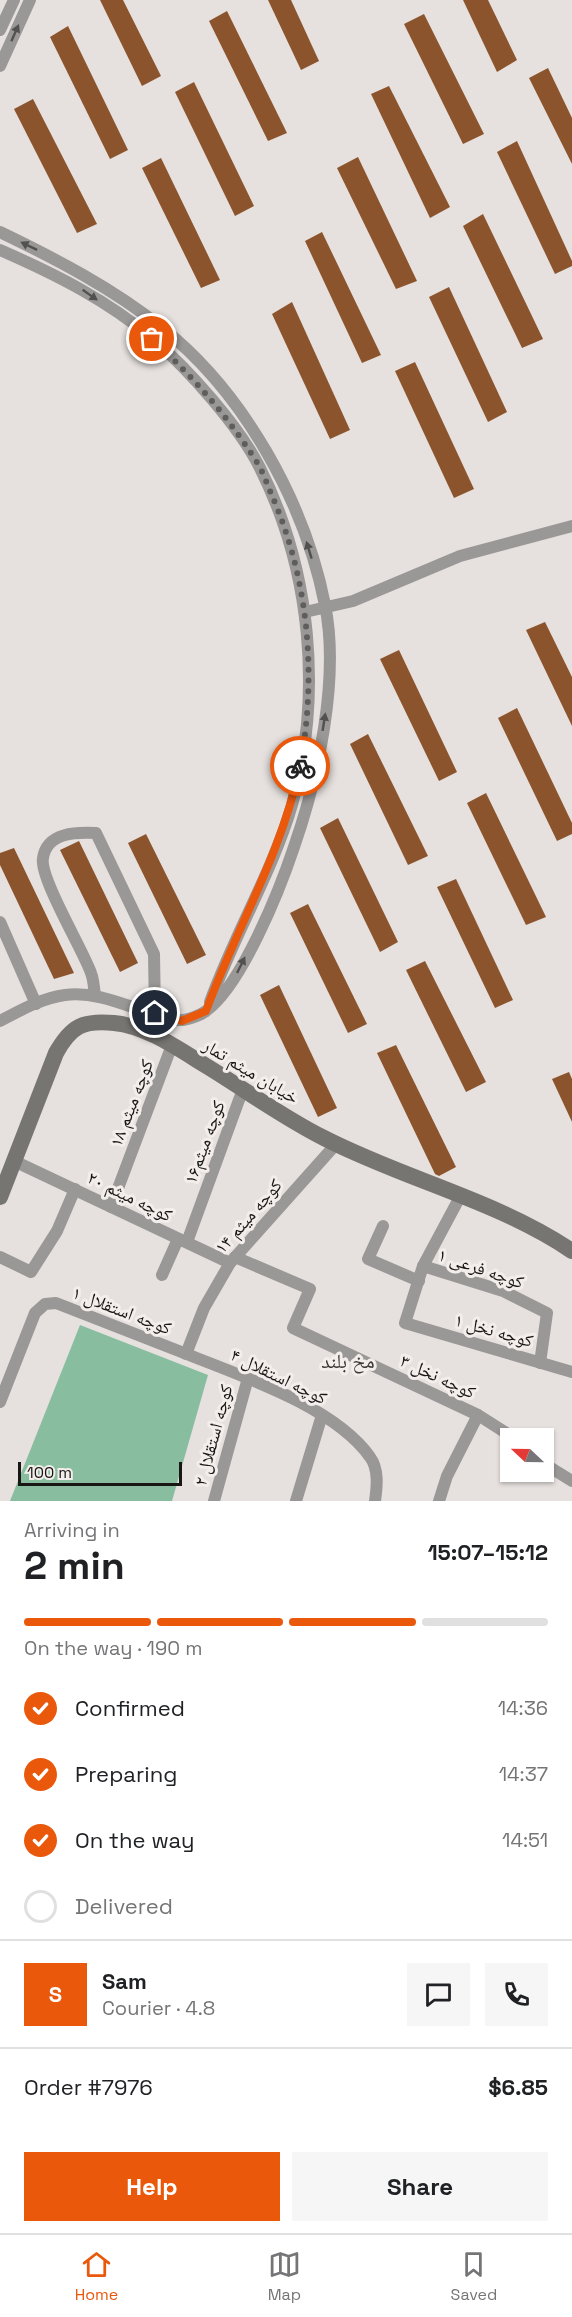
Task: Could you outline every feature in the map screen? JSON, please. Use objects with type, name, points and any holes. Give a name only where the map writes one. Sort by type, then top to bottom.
[{"type":"street","points":[[0,30],[14,0]]},
{"type":"street","points":[[0,66],[30,0]]},
{"type":"street","points":[[0,232],[61,262],[162,327],[210,373],[241,412],[285,486],[306,541],[325,606],[327,704],[313,789],[282,881],[234,978],[206,1011],[182,1021],[95,996],[66,995],[36,1004],[0,1021]]},
{"type":"street","points":[[0,250],[55,274],[82,289],[152,339],[200,384],[259,466],[286,528],[305,612],[309,660],[308,714],[292,804],[277,849],[225,962],[206,1011]]},
{"type":"street","points":[[55,274],[61,262]]},
{"type":"street","points":[[200,384],[210,373]]},
{"type":"street","points":[[305,612],[352,601],[460,556],[572,526]]},
{"type":"street","points":[[95,996],[93,976],[46,876],[42,858],[51,842],[73,831],[96,833],[154,954],[155,1013]]},
{"type":"street","points":[[0,922],[36,1004]]},
{"type":"street","name":"خیابان میثم تمار","points":[[0,1197],[56,1053],[65,1036],[80,1025],[116,1023],[132,1027],[172,1045],[337,1143],[523,1221],[572,1251]]},
{"type":"street","name":"کوچه میثم ۱۸","points":[[111,1207],[172,1045]]},
{"type":"street","name":"کوچه میثم۱۶","points":[[162,1275],[182,1241],[243,1089]]},
{"type":"street","name":"کوچه میثم ۱۴","points":[[186,1354],[204,1308],[232,1260],[337,1143]]},
{"type":"street","name":"کوچه میثم ۲۰","points":[[14,1161],[182,1241],[232,1260]]},
{"type":"street","points":[[0,1257],[31,1272],[57,1230],[75,1189]]},
{"type":"street","points":[[383,1226],[368,1259],[419,1281],[423,1266],[461,1195]]},
{"type":"street","name":"کوچه نخل ۳","points":[[232,1260],[310,1289],[293,1328],[478,1414],[500,1429]]},
{"type":"street","name":"کوچه فرعی ۱","points":[[423,1266],[502,1291],[547,1314],[540,1363]]},
{"type":"street","name":"کوچه نخل ۱","points":[[419,1281],[405,1323],[572,1372]]},
{"type":"street","name":"کوچه استقلال ۱","points":[[0,1402],[35,1313],[41,1307],[51,1303],[186,1354]]},
{"type":"street","name":"کوچه استقلال ۴","points":[[186,1354],[248,1378],[322,1415],[356,1440],[372,1459],[378,1482],[375,1501]]},
{"type":"street","name":"کوچه استقلال ۲","points":[[216,1500],[248,1378]]},
{"type":"street","points":[[440,1501],[447,1476],[478,1414]]},
{"type":"street","points":[[296,1501],[322,1415]]},
{"type":"street","points":[[554,1470],[572,1481]]},
{"type":"green space","points":[[80,1325],[208,1375],[172,1501],[10,1501]]},
{"type":"building","points":[[100,0],[123,0],[161,76],[142,86]]},
{"type":"building","points":[[268,0],[291,0],[319,61],[301,70]]},
{"type":"building","points":[[463,0],[488,0],[517,60],[497,72]]},
{"type":"building","points":[[227,11],[287,133],[268,141],[209,21]]},
{"type":"building","points":[[424,14],[484,134],[463,144],[404,24]]},
{"type":"building","points":[[68,26],[128,150],[110,159],[50,37]]},
{"type":"building","points":[[548,68],[572,118],[572,164],[529,78]]},
{"type":"building","points":[[194,82],[254,206],[235,216],[175,92]]},
{"type":"building","points":[[389,86],[450,207],[430,218],[371,94]]},
{"type":"building","points":[[33,99],[97,224],[77,233],[14,109]]},
{"type":"building","points":[[517,141],[572,261],[572,266],[555,274],[497,152]]},
{"type":"building","points":[[358,157],[417,281],[396,289],[337,168]]},
{"type":"building","points":[[161,158],[220,280],[201,288],[142,168]]},
{"type":"building","points":[[483,214],[543,339],[522,348],[463,226]]},
{"type":"building","points":[[322,232],[381,355],[362,363],[305,241]]},
{"type":"building","points":[[449,287],[507,412],[488,422],[429,297]]},
{"type":"building","points":[[292,302],[350,430],[330,439],[272,314]]},
{"type":"building","points":[[415,362],[474,489],[454,498],[395,371]]},
{"type":"building","points":[[545,622],[572,677],[572,726],[526,630]]},
{"type":"building","points":[[399,650],[457,772],[439,781],[380,659]]},
{"type":"building","points":[[517,708],[572,823],[572,834],[557,841],[498,718]]},
{"type":"building","points":[[368,734],[428,856],[408,865],[350,744]]},
{"type":"building","points":[[486,793],[546,917],[526,925],[467,803]]},
{"type":"building","points":[[338,818],[398,942],[380,952],[320,828]]},
{"type":"building","points":[[146,834],[206,955],[187,964],[128,843]]},
{"type":"building","points":[[79,841],[138,963],[120,972],[60,850]]},
{"type":"building","points":[[14,848],[74,973],[54,979],[0,865],[0,853]]},
{"type":"building","points":[[456,879],[513,1000],[495,1008],[437,887]]},
{"type":"building","points":[[308,904],[367,1024],[348,1033],[290,913]]},
{"type":"building","points":[[425,961],[486,1082],[466,1092],[406,970]]},
{"type":"building","points":[[279,985],[337,1108],[318,1117],[260,995]]},
{"type":"building","points":[[396,1045],[456,1167],[439,1176],[435,1174],[377,1053]]},
{"type":"building","points":[[569,1072],[572,1079],[572,1122],[552,1079]]},
{"type":"way so far","points":[[152,339],[200,384],[225,418],[259,466],[286,528],[305,612],[309,660],[308,714],[300,766]]},
{"type":"district","name":"مخ بلند","points":[[348,1361]]},
{"type":"route","points":[[155,1013],[182,1021],[206,1011],[239,930],[277,849],[292,804],[300,766]]}]
